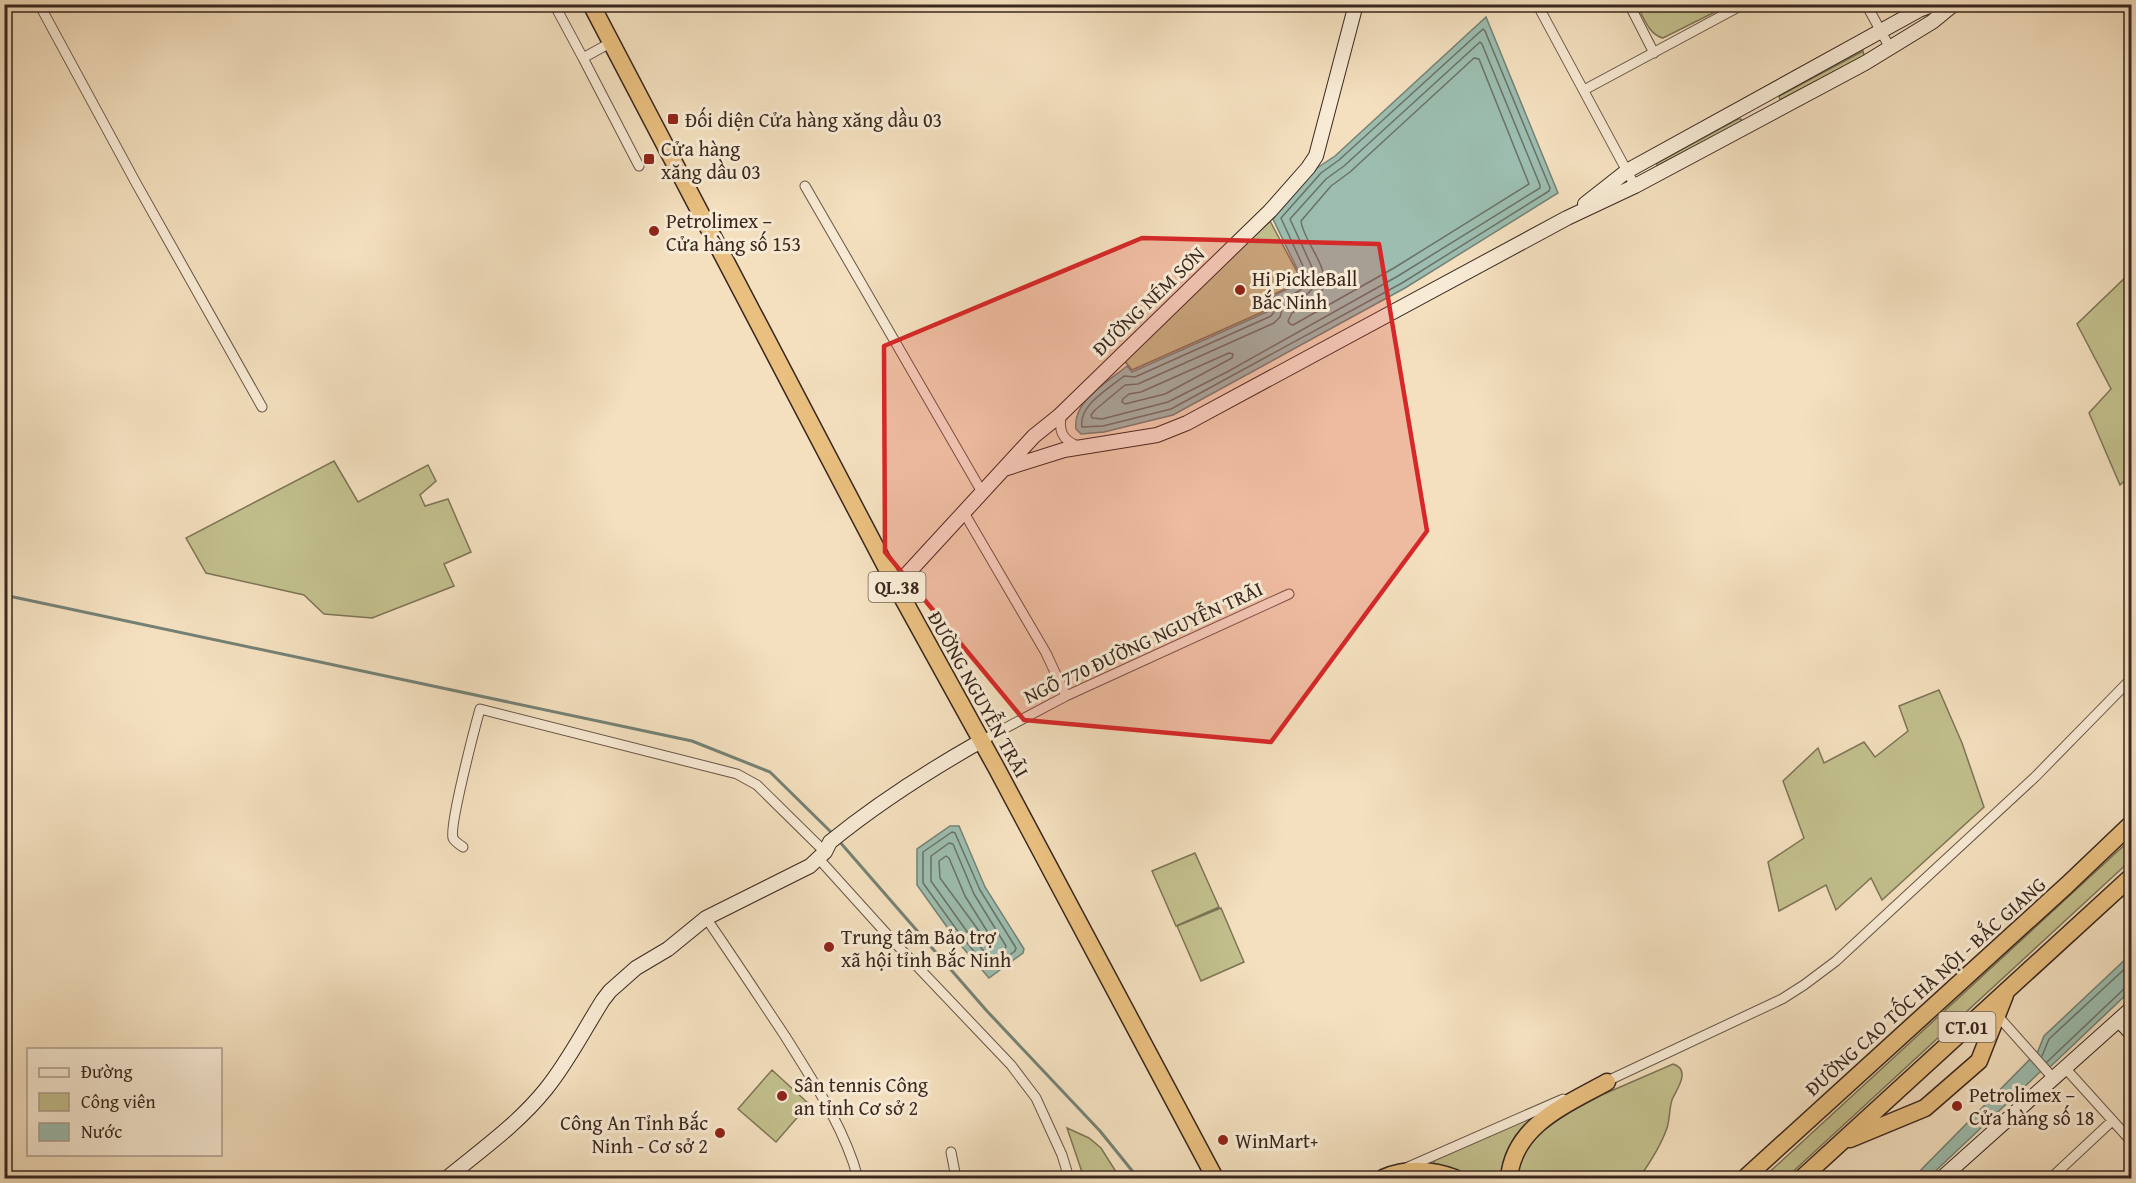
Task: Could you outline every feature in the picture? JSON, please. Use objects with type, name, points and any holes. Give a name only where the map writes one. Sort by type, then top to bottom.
[{"type":"highway","name":"ĐƯỜNG NGUYỄN TRÃI","points":[[591,4],[896,586],[1212,1172],[1221,1179]]},
{"type":"highway","name":"ĐƯỜNG CAO TỐC HÀ NỘI - BẮC GIANG","points":[[1745,1179],[2132,823]]},
{"type":"highway","name":"CT.01","points":[[1802,1179],[2132,876]]},
{"type":"highway","points":[[1841,1143],[1925,1108],[1978,1061],[2006,991]]},
{"type":"highway","points":[[1509,1179],[1515,1155],[1524,1137],[1537,1124],[1607,1082]]},
{"type":"highway","points":[[1733,1179],[1804,1113],[1842,1090]]},
{"type":"highway","points":[[1389,1176],[1431,1172],[1455,1179]]},
{"type":"main road","name":"ĐƯỜNG NÉM SƠN","points":[[896,586],[1034,436],[1063,411],[1270,211],[1308,168],[1316,156],[1356,4]]},
{"type":"main road","points":[[1567,218],[1627,171],[1919,10],[1935,4]]},
{"type":"main road","points":[[1004,469],[1044,454],[1144,438],[1170,431],[1567,218],[1635,186],[1762,118],[1890,48],[1932,22],[1954,4]]},
{"type":"main road","points":[[1752,102],[1762,118]]},
{"type":"main road","points":[[447,1179],[532,1105],[554,1078],[610,991],[636,968],[668,949],[706,918],[810,866],[848,828],[925,772],[981,741]]},
{"type":"main road","points":[[1942,1179],[2131,1009]]},
{"type":"main road","points":[[2119,1020],[2132,1034]]},
{"type":"street","points":[[39,4],[262,407]]},
{"type":"street","points":[[554,4],[639,166]]},
{"type":"street","points":[[1537,4],[1635,186]]},
{"type":"street","points":[[1629,4],[1654,52]]},
{"type":"street","points":[[1584,90],[1744,4]]},
{"type":"street","points":[[1866,4],[1890,48]]},
{"type":"street","points":[[583,58],[610,44]]},
{"type":"street","points":[[805,186],[982,492]]},
{"type":"street","points":[[1063,411],[1060,425],[1064,438],[1070,443],[1084,447]]},
{"type":"street","points":[[963,511],[1046,654],[1066,696]]},
{"type":"street","name":"NGÕ 770 ĐƯỜNG NGUYỄN TRÃI","points":[[981,741],[1066,696],[1289,594]]},
{"type":"street","points":[[1389,1176],[1563,1098],[1607,1082],[1782,999],[1804,985],[1836,961],[2035,777],[2132,678]]},
{"type":"street","points":[[463,847],[453,838],[456,811],[480,709],[737,774],[757,785],[824,851],[894,942],[1011,1065],[1036,1098],[1059,1147],[1069,1179]]},
{"type":"street","points":[[706,918],[745,975],[829,1110],[851,1156],[858,1179]]},
{"type":"street","points":[[1997,1015],[2054,1079]]},
{"type":"street","points":[[2066,1069],[2132,1142]]},
{"type":"street","points":[[2051,1179],[2112,1121]]},
{"type":"street","points":[[951,1152],[956,1179]]},
{"type":"highlighted area","points":[[1142,238],[1379,244],[1427,531],[1271,742],[1024,720],[885,552],[884,346]]},
{"type":"green space","points":[[1637,5],[1729,5],[1663,38],[1650,29]]},
{"type":"green space","points":[[1863,51],[1864,56],[1780,100],[1779,96]]},
{"type":"green space","points":[[1738,119],[1742,122],[1657,166],[1657,163]]},
{"type":"green space","name":"Hi PickleBall Bắc Ninh","points":[[1270,221],[1301,279],[1298,283],[1270,296],[1266,300],[1267,310],[1132,370],[1123,359]]},
{"type":"green space","points":[[2131,272],[2131,475],[2120,485],[2089,413],[2111,389],[2077,324]]},
{"type":"green space","points":[[334,461],[358,502],[428,465],[436,481],[420,495],[425,506],[448,499],[471,552],[444,564],[454,586],[372,618],[324,614],[304,595],[206,573],[186,538]]},
{"type":"green space","points":[[1939,690],[1962,743],[1984,807],[1882,900],[1871,878],[1836,910],[1826,885],[1779,911],[1768,862],[1804,838],[1783,781],[1818,748],[1824,763],[1864,742],[1875,757],[1908,731],[1899,706]]},
{"type":"green space","points":[[2131,839],[2131,860],[1786,1178],[1763,1178]]},
{"type":"green space","points":[[1195,853],[1219,907],[1176,926],[1152,871]]},
{"type":"green space","points":[[1221,908],[1244,962],[1201,981],[1177,926]]},
{"type":"green space","points":[[1673,1064],[1679,1067],[1682,1075],[1672,1100],[1667,1128],[1662,1141],[1639,1178],[1516,1178],[1521,1158],[1536,1131],[1581,1104]]},
{"type":"green space","points":[[772,1070],[809,1104],[776,1142],[738,1109]]},
{"type":"green space","points":[[1536,1116],[1504,1178],[1470,1178],[1434,1164],[1434,1160]]},
{"type":"green space","points":[[1067,1128],[1089,1138],[1101,1148],[1120,1178],[1084,1178]]},
{"type":"water","points":[[1486,17],[1558,193],[1405,288],[1173,415],[1104,432],[1081,434],[1076,429],[1076,419],[1085,401],[1127,366],[1132,372],[1269,311],[1270,303],[1277,294],[1302,279],[1273,219],[1317,168],[1335,156]]},
{"type":"water","points":[[950,826],[959,826],[985,887],[1024,949],[1023,953],[989,978],[957,941],[917,885],[917,849]]},
{"type":"water","points":[[5,901],[12,979],[5,1057]]},
{"type":"water","points":[[2131,954],[2131,990],[1928,1178],[1913,1178],[2038,1051],[2044,1036]]},
{"type":"waterway","points":[[4,595],[692,741],[770,772],[833,834]]},
{"type":"waterway","points":[[839,841],[986,1010],[1100,1131],[1138,1178]]},
{"type":"place","name":"Đối diện Cửa hàng xăng dầu 03","points":[[673,119]]},
{"type":"place","name":"Cửa hàng xăng dầu 03","points":[[649,159]]},
{"type":"place","name":"Petrolimex – Cửa hàng số 153","points":[[654,231]]},
{"type":"place","name":"Hi PickleBall Bắc Ninh","points":[[1240,290]]},
{"type":"place","name":"Trung tâm Bảo trợ xã hội tỉnh Bắc Ninh","points":[[829,947]]},
{"type":"place","name":"Sân tennis Công an tỉnh Cơ sở 2","points":[[782,1096]]},
{"type":"place","name":"Petrolimex – Cửa hàng số 18","points":[[1957,1106]]},
{"type":"place","name":"Công An Tỉnh Bắc Ninh - Cơ sở 2","points":[[720,1133]]},
{"type":"place","name":"WinMart+","points":[[1223,1140]]}]
